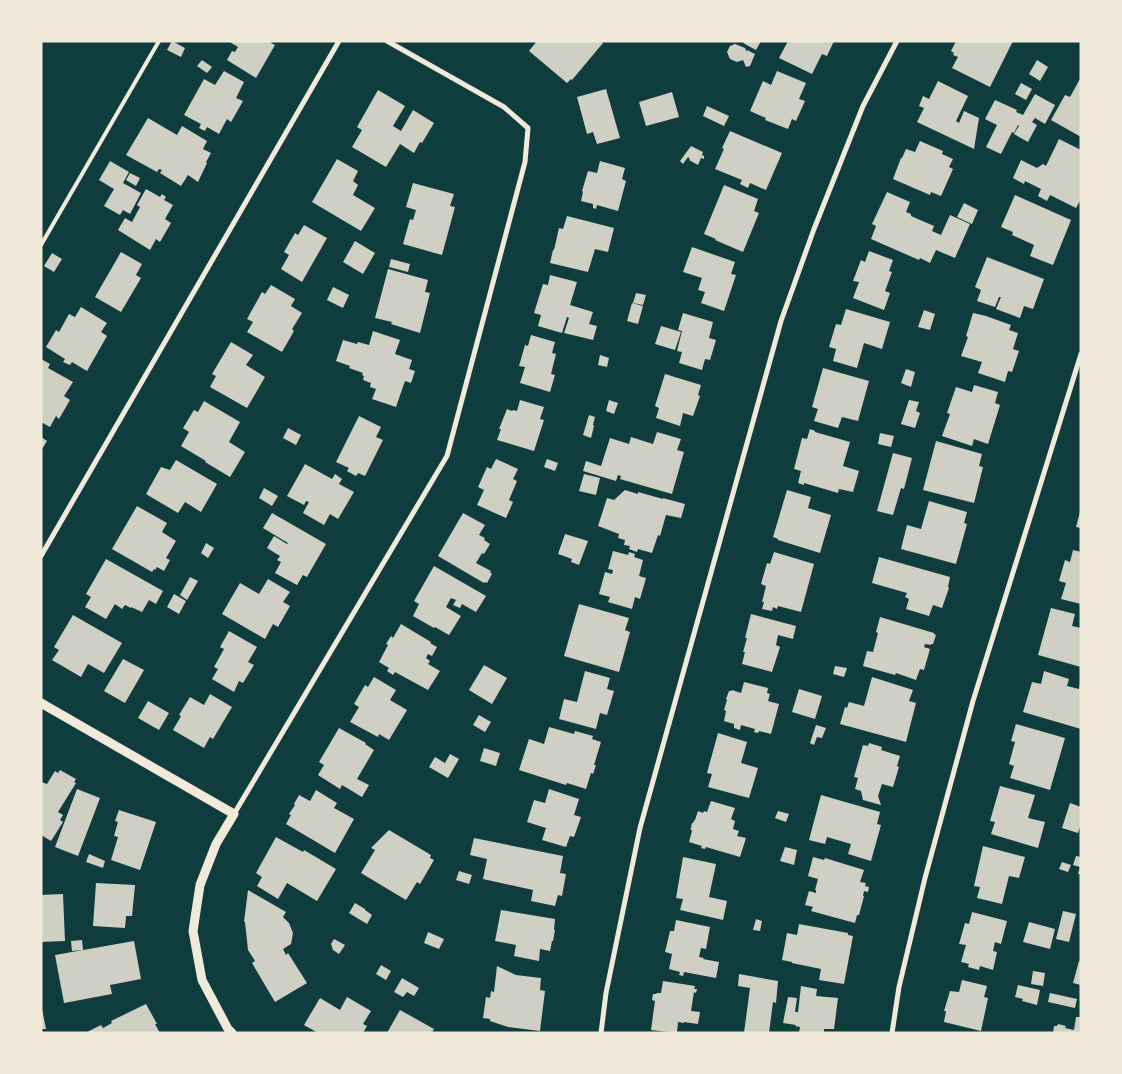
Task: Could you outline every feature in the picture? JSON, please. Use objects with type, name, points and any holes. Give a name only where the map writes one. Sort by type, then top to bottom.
[{"type":"street","points":[[41,556],[339,41]]},
{"type":"street","points":[[232,1033],[228,1029],[202,980],[193,932],[200,885],[216,844],[447,456],[525,162],[528,128],[504,107],[387,41]]},
{"type":"street","points":[[601,1033],[606,993],[640,828],[781,321],[814,229],[863,106],[897,41]]},
{"type":"street","points":[[892,1033],[899,987],[925,878],[973,701],[1081,354]]},
{"type":"street","points":[[41,703],[234,814]]},
{"type":"lane","points":[[41,245],[158,43],[153,41]]},
{"type":"building","points":[[172,41],[185,48],[181,57],[167,50]]},
{"type":"building","points":[[228,41],[272,41],[271,43],[275,45],[256,78],[227,60],[232,51],[235,52],[238,47]]},
{"type":"building","points":[[537,41],[601,41],[603,43],[572,80],[567,83],[529,51]]},
{"type":"building","points":[[744,41],[761,41],[756,50],[743,43]]},
{"type":"building","points":[[788,41],[834,41],[827,56],[822,54],[812,74],[779,58]]},
{"type":"building","points":[[956,41],[1013,41],[990,87],[952,68],[958,57],[953,55],[954,53],[951,51]]},
{"type":"building","points":[[735,44],[745,48],[747,52],[747,50],[755,54],[750,66],[746,67],[743,60],[737,62],[730,59],[727,52],[730,46]]},
{"type":"building","points":[[202,60],[212,67],[207,73],[197,66]]},
{"type":"building","points":[[1037,60],[1048,67],[1040,81],[1029,74]]},
{"type":"building","points":[[224,71],[244,82],[236,98],[243,101],[231,122],[227,119],[219,134],[207,127],[205,131],[199,128],[201,124],[184,115],[204,79],[215,85]]},
{"type":"building","points":[[777,71],[806,83],[799,99],[805,101],[796,121],[792,119],[788,129],[765,120],[766,118],[750,111],[763,81],[771,85]]},
{"type":"building","points":[[1081,77],[1081,137],[1051,120],[1065,95],[1070,97]]},
{"type":"building","points":[[938,81],[968,96],[956,121],[959,123],[964,111],[979,118],[974,149],[917,122],[924,108],[919,106],[923,96],[929,99]]},
{"type":"building","points":[[1021,83],[1032,89],[1026,100],[1015,94]]},
{"type":"building","points":[[606,89],[620,138],[597,144],[593,132],[587,134],[577,97]]},
{"type":"building","points":[[378,90],[405,106],[393,126],[401,131],[413,110],[434,123],[414,153],[400,144],[386,167],[352,147],[362,130],[357,127]]},
{"type":"building","points":[[672,92],[679,117],[646,126],[639,102]]},
{"type":"building","points":[[1035,94],[1055,105],[1045,124],[1035,118],[1032,122],[1037,125],[1028,142],[1014,134],[1018,125],[1014,133],[1012,132],[1001,154],[986,147],[997,125],[985,119],[995,100],[1017,110],[1016,112],[1023,115]]},
{"type":"building","points":[[707,106],[729,116],[724,126],[703,116]]},
{"type":"building","points":[[148,118],[177,135],[182,126],[207,141],[203,149],[211,153],[198,182],[188,175],[181,186],[160,173],[162,170],[159,169],[157,172],[126,155]]},
{"type":"building","points":[[730,131],[782,153],[766,190],[750,183],[748,188],[740,184],[742,180],[715,169]]},
{"type":"building","points":[[1059,139],[1081,150],[1081,199],[1076,208],[1050,195],[1047,201],[1038,196],[1041,189],[1025,181],[1024,184],[1013,178],[1021,160],[1037,168],[1043,164],[1046,166]]},
{"type":"building","points":[[920,141],[943,151],[942,154],[953,159],[949,167],[953,169],[941,196],[931,192],[930,195],[893,179],[906,149],[915,152]]},
{"type":"building","points":[[691,146],[703,152],[704,159],[701,158],[698,165],[689,160],[688,157],[683,164],[680,161]]},
{"type":"building","points":[[337,159],[358,171],[353,181],[358,185],[353,195],[375,208],[361,231],[312,202]]},
{"type":"building","points":[[110,161],[129,172],[123,183],[141,193],[130,214],[123,210],[120,215],[104,206],[114,189],[99,180]]},
{"type":"building","points":[[600,161],[625,168],[622,179],[626,181],[618,211],[597,205],[596,209],[593,208],[593,204],[581,201],[588,171],[597,173]]},
{"type":"building","points":[[130,173],[140,178],[136,186],[126,180]]},
{"type":"building","points":[[413,183],[454,194],[450,206],[455,207],[442,255],[403,244],[410,219],[413,220],[416,210],[406,207]]},
{"type":"building","points":[[724,185],[758,199],[754,211],[759,213],[743,252],[704,234]]},
{"type":"building","points":[[146,189],[160,197],[162,194],[166,197],[164,200],[173,205],[165,219],[171,223],[160,242],[156,239],[150,250],[118,230],[125,218],[132,222],[140,207],[137,205]]},
{"type":"building","points":[[887,192],[910,202],[906,212],[934,226],[932,231],[941,235],[950,215],[970,224],[955,258],[936,250],[930,263],[871,239],[876,226],[872,224]]},
{"type":"building","points":[[1015,195],[1071,220],[1053,265],[1030,256],[1034,245],[1012,235],[1013,232],[1001,227]]},
{"type":"building","points":[[964,203],[978,210],[972,224],[957,217]]},
{"type":"building","points":[[567,216],[614,228],[608,252],[595,249],[588,272],[550,263],[559,228],[563,229]]},
{"type":"building","points":[[304,225],[327,238],[302,282],[281,269],[289,255],[284,252],[295,233],[298,235]]},
{"type":"building","points":[[355,241],[375,253],[363,274],[343,262]]},
{"type":"building","points":[[692,247],[735,262],[731,274],[736,275],[724,311],[701,303],[705,292],[698,290],[702,278],[683,272]]},
{"type":"building","points":[[869,251],[893,260],[889,271],[892,272],[885,291],[890,293],[884,310],[853,298],[859,282],[853,281],[861,260],[865,262]]},
{"type":"building","points":[[121,252],[142,264],[136,275],[141,278],[121,312],[95,297]]},
{"type":"building","points":[[52,253],[62,259],[54,272],[44,266]]},
{"type":"building","points":[[987,257],[1044,279],[1033,309],[1024,306],[1020,318],[996,309],[1001,297],[999,297],[995,307],[977,301],[981,290],[975,287]]},
{"type":"building","points":[[391,259],[410,264],[408,272],[389,267]]},
{"type":"building","points":[[388,269],[428,280],[425,292],[430,293],[420,333],[391,324],[392,322],[375,318]]},
{"type":"building","points":[[550,275],[577,282],[570,305],[593,312],[589,324],[597,326],[593,340],[564,333],[569,318],[567,317],[562,333],[538,326],[541,315],[534,313],[543,284],[548,285]]},
{"type":"building","points":[[271,285],[295,299],[291,306],[302,313],[292,329],[294,331],[282,352],[247,332],[253,322],[247,319],[262,292],[265,294]]},
{"type":"building","points":[[333,287],[349,295],[343,308],[327,300]]},
{"type":"building","points":[[636,293],[646,295],[643,305],[633,303]]},
{"type":"building","points":[[632,303],[643,306],[638,324],[627,321]]},
{"type":"building","points":[[81,307],[107,323],[101,332],[107,336],[87,371],[72,362],[70,365],[63,362],[65,359],[46,347],[56,330],[59,332],[69,314],[75,317]]},
{"type":"building","points":[[846,309],[890,322],[882,349],[864,343],[857,368],[833,361],[836,349],[829,347],[836,324],[841,325]]},
{"type":"building","points":[[924,310],[935,314],[930,330],[918,327]]},
{"type":"building","points":[[683,313],[713,322],[709,338],[716,340],[710,360],[705,359],[702,370],[679,363],[682,352],[677,351],[682,331],[678,330]]},
{"type":"building","points":[[973,313],[1011,325],[1009,330],[1018,333],[1013,349],[1019,351],[1012,372],[1008,371],[1005,382],[978,373],[982,362],[961,356],[968,337],[966,336]]},
{"type":"building","points":[[661,326],[681,332],[675,350],[655,344]]},
{"type":"building","points":[[373,331],[400,340],[395,354],[412,360],[409,369],[415,371],[411,383],[405,381],[396,407],[372,399],[376,389],[370,387],[371,383],[363,380],[363,373],[336,361],[343,340],[369,345]]},
{"type":"building","points":[[531,335],[555,342],[552,353],[556,354],[551,374],[555,375],[550,392],[520,383],[525,367],[519,366],[525,345],[528,346]]},
{"type":"building","points":[[231,342],[253,355],[246,365],[265,377],[247,408],[210,387],[216,376],[212,374]]},
{"type":"building","points":[[600,355],[609,358],[607,367],[598,365]]},
{"type":"building","points":[[41,359],[50,364],[48,368],[73,382],[64,396],[70,400],[59,419],[56,416],[50,427],[41,422]]},
{"type":"building","points":[[823,368],[869,381],[858,421],[842,417],[838,428],[814,421],[818,409],[812,407]]},
{"type":"building","points":[[906,369],[915,372],[911,387],[901,383]]},
{"type":"building","points":[[665,374],[701,385],[698,395],[700,396],[693,416],[683,413],[680,426],[656,418],[659,408],[655,406]]},
{"type":"building","points":[[974,385],[998,392],[995,403],[1000,405],[988,444],[974,439],[972,446],[942,436],[950,414],[947,413],[956,387],[972,392]]},
{"type":"building","points":[[520,400],[544,407],[540,419],[544,420],[534,451],[497,440],[507,409],[517,411]]},
{"type":"building","points":[[609,400],[618,403],[614,414],[606,411]]},
{"type":"building","points":[[909,400],[919,402],[916,411],[920,413],[915,428],[901,424]]},
{"type":"building","points":[[204,401],[240,422],[229,442],[245,452],[230,477],[181,446],[189,432],[183,428],[194,410],[198,412]]},
{"type":"building","points":[[589,415],[595,417],[591,438],[583,435]]},
{"type":"building","points":[[359,416],[381,427],[376,437],[383,440],[365,476],[358,473],[356,476],[347,471],[349,468],[336,462]]},
{"type":"building","points":[[288,428],[301,435],[296,445],[283,438]]},
{"type":"building","points":[[810,429],[850,442],[843,466],[859,471],[853,492],[839,489],[838,493],[798,483],[801,471],[794,469],[802,438],[807,439]]},
{"type":"building","points":[[657,432],[681,439],[677,450],[684,452],[672,494],[620,479],[621,476],[618,475],[616,481],[583,471],[586,461],[601,466],[610,438],[629,444],[631,437],[653,444]]},
{"type":"building","points":[[880,433],[894,436],[891,447],[878,444]]},
{"type":"building","points":[[41,437],[47,441],[41,451]]},
{"type":"building","points":[[936,441],[982,454],[979,466],[983,467],[974,503],[923,490]]},
{"type":"building","points":[[893,453],[912,458],[904,489],[901,488],[893,515],[877,511]]},
{"type":"building","points":[[496,459],[518,469],[513,479],[517,481],[509,500],[513,502],[506,518],[477,505],[484,490],[478,487],[487,467],[491,469]]},
{"type":"building","points":[[547,459],[558,463],[555,471],[544,467]]},
{"type":"building","points":[[176,460],[217,484],[201,512],[185,502],[178,513],[146,494],[161,467],[170,470]]},
{"type":"building","points":[[305,464],[332,479],[335,474],[342,479],[339,484],[354,492],[338,519],[330,514],[324,525],[303,513],[309,502],[306,501],[304,505],[287,496]]},
{"type":"building","points":[[584,474],[600,478],[596,495],[579,491]]},
{"type":"building","points":[[264,488],[278,496],[272,506],[259,498]]},
{"type":"building","points":[[625,490],[685,504],[681,518],[666,515],[660,536],[658,535],[652,553],[638,549],[637,552],[629,549],[630,546],[624,545],[625,540],[618,538],[619,534],[598,526],[607,498],[614,500]]},
{"type":"building","points":[[787,490],[811,497],[808,508],[831,515],[820,553],[773,537]]},
{"type":"building","points":[[929,501],[967,512],[964,523],[967,524],[956,564],[901,549],[907,525],[921,529]]},
{"type":"building","points":[[137,506],[167,523],[162,532],[176,541],[166,558],[170,560],[164,571],[157,567],[152,572],[112,549]]},
{"type":"building","points":[[1081,512],[1081,528],[1076,527]]},
{"type":"building","points":[[272,513],[326,544],[307,577],[303,575],[297,585],[275,573],[281,562],[277,560],[280,556],[267,548],[274,536],[288,543],[263,528]]},
{"type":"building","points":[[463,513],[485,525],[479,535],[490,544],[476,563],[491,571],[492,574],[487,583],[438,556]]},
{"type":"building","points":[[565,534],[588,541],[579,565],[571,562],[572,559],[558,554]]},
{"type":"building","points":[[206,543],[214,548],[208,558],[201,553]]},
{"type":"building","points":[[1073,550],[1081,552],[1081,604],[1061,599],[1066,583],[1059,581],[1065,560],[1070,562]]},
{"type":"building","points":[[613,551],[628,555],[629,552],[635,554],[634,557],[643,560],[639,576],[646,578],[640,599],[635,597],[632,609],[608,602],[610,597],[599,594],[605,572],[612,574],[613,570],[608,569]]},
{"type":"building","points":[[774,552],[814,564],[801,612],[778,606],[777,609],[773,607],[772,611],[762,609],[766,586],[761,584],[767,563],[770,564]]},
{"type":"building","points":[[879,557],[950,577],[949,588],[942,608],[933,605],[929,616],[906,609],[909,599],[905,597],[907,593],[872,583]]},
{"type":"building","points":[[106,559],[163,591],[156,604],[149,600],[142,612],[125,605],[122,609],[115,604],[106,619],[85,607],[91,597],[86,594]]},
{"type":"building","points":[[434,566],[486,596],[476,612],[462,604],[460,608],[453,605],[456,600],[451,598],[446,607],[461,616],[449,635],[413,616],[419,604],[414,601]]},
{"type":"building","points":[[190,577],[198,581],[187,600],[180,595]]},
{"type":"building","points":[[268,579],[290,592],[283,602],[290,606],[278,627],[273,624],[265,639],[222,614],[240,583],[259,594]]},
{"type":"building","points":[[174,594],[186,601],[179,614],[167,607]]},
{"type":"building","points":[[579,604],[629,618],[625,630],[630,632],[619,672],[564,656]]},
{"type":"building","points":[[1051,608],[1075,614],[1072,626],[1081,628],[1081,667],[1038,655]]},
{"type":"building","points":[[751,614],[796,626],[793,639],[778,635],[776,645],[780,647],[772,672],[742,664],[747,638],[745,638]]},
{"type":"building","points":[[73,615],[122,643],[104,673],[88,664],[81,677],[52,660],[59,650],[54,647]]},
{"type":"building","points":[[880,617],[936,635],[933,644],[925,644],[924,647],[930,649],[924,670],[920,669],[916,680],[896,673],[895,675],[863,666],[867,651],[873,652]]},
{"type":"building","points":[[401,624],[437,647],[432,656],[428,654],[426,658],[430,661],[428,664],[440,671],[428,690],[395,672],[393,675],[387,671],[389,668],[379,662],[388,645],[386,644],[391,636],[393,638]]},
{"type":"building","points":[[229,631],[257,647],[248,662],[254,665],[243,683],[239,681],[234,692],[212,679],[218,669],[214,667],[224,649],[220,647]]},
{"type":"building","points":[[123,659],[144,670],[125,703],[104,691]]},
{"type":"building","points":[[484,665],[507,678],[492,704],[469,690]]},
{"type":"building","points":[[835,666],[847,668],[844,677],[833,674]]},
{"type":"building","points":[[585,671],[610,678],[607,689],[614,691],[607,715],[600,713],[596,729],[559,719],[564,699],[577,702]]},
{"type":"building","points":[[1044,671],[1069,679],[1067,686],[1079,689],[1081,683],[1081,729],[1023,712],[1032,682],[1041,684]]},
{"type":"building","points":[[374,677],[396,690],[390,700],[407,710],[389,740],[379,734],[378,737],[350,722],[359,707],[354,704],[365,685],[368,687]]},
{"type":"building","points":[[872,677],[913,690],[909,701],[916,703],[906,742],[840,724],[845,707],[847,708],[849,702],[864,706]]},
{"type":"building","points":[[744,682],[768,688],[767,693],[770,694],[768,701],[779,704],[771,734],[759,731],[758,733],[754,732],[755,729],[741,725],[740,730],[734,728],[734,724],[724,721],[726,711],[724,710],[729,691],[741,693]]},
{"type":"building","points":[[799,689],[822,696],[815,719],[792,712]]},
{"type":"building","points":[[210,694],[232,707],[213,739],[210,737],[204,748],[173,730],[181,716],[179,715],[190,697],[204,705]]},
{"type":"building","points":[[148,701],[169,713],[159,730],[138,718]]},
{"type":"building","points":[[479,715],[491,722],[485,732],[473,725]]},
{"type":"building","points":[[1016,724],[1065,738],[1050,790],[1010,778],[1014,766],[1009,764],[1015,742],[1011,741]]},
{"type":"building","points":[[816,725],[826,728],[822,738],[817,737],[814,745],[810,743]]},
{"type":"building","points":[[549,727],[574,734],[575,731],[593,736],[592,739],[601,742],[594,765],[596,765],[593,774],[591,773],[586,789],[567,783],[566,785],[519,770],[529,739],[544,744]]},
{"type":"building","points":[[339,728],[366,743],[374,750],[357,779],[369,785],[362,797],[342,785],[340,789],[318,775],[324,765],[319,762]]},
{"type":"building","points":[[718,733],[747,742],[741,763],[758,768],[749,798],[708,787],[712,774],[707,773]]},
{"type":"building","points":[[869,743],[882,747],[881,750],[900,756],[893,787],[882,784],[878,796],[881,805],[863,800],[861,791],[855,789],[858,778],[854,777],[863,745],[868,746]]},
{"type":"building","points":[[484,748],[500,753],[496,766],[480,761]]},
{"type":"building","points":[[450,754],[459,759],[448,778],[429,767],[435,757],[445,763]]},
{"type":"building","points":[[60,770],[76,779],[74,782],[76,783],[58,812],[63,815],[60,820],[63,822],[51,841],[41,835],[41,782],[47,784],[55,771],[58,773]]},
{"type":"building","points":[[1000,786],[1035,795],[1028,818],[1045,822],[1038,848],[991,834],[995,822],[990,821]]},
{"type":"building","points":[[77,789],[100,798],[78,856],[55,847]]},
{"type":"building","points":[[549,789],[579,799],[574,815],[581,817],[574,837],[570,836],[566,847],[542,840],[546,828],[527,822],[534,800],[545,803]]},
{"type":"building","points":[[316,790],[337,803],[334,808],[354,819],[335,853],[286,824],[299,795],[310,801]]},
{"type":"building","points":[[821,795],[880,812],[877,824],[881,825],[871,861],[848,854],[851,844],[827,837],[825,844],[809,840]]},
{"type":"building","points":[[711,801],[735,808],[731,819],[735,821],[733,829],[739,831],[737,836],[746,838],[740,857],[706,847],[705,849],[701,848],[702,846],[689,842],[692,831],[690,828],[692,828],[692,823],[694,823],[698,811],[707,812]]},
{"type":"building","points":[[1070,803],[1081,807],[1081,823],[1078,833],[1062,828]]},
{"type":"building","points":[[119,810],[156,822],[140,870],[111,860],[118,837],[114,836],[118,822],[115,821]]},
{"type":"building","points":[[778,811],[789,814],[786,822],[775,818]]},
{"type":"building","points":[[389,830],[431,855],[430,858],[434,860],[420,884],[417,882],[406,900],[361,873],[375,850],[371,848]]},
{"type":"building","points":[[276,837],[303,852],[304,850],[336,869],[317,901],[287,883],[278,899],[257,886],[262,877],[256,873]]},
{"type":"building","points":[[474,838],[563,856],[560,873],[566,874],[562,896],[558,895],[555,906],[531,901],[533,890],[483,879],[487,859],[470,855]]},
{"type":"building","points":[[983,846],[1025,857],[1019,878],[1009,876],[1002,904],[977,898],[980,887],[974,886]]},
{"type":"building","points":[[785,847],[797,850],[794,865],[780,861]]},
{"type":"building","points":[[89,854],[105,861],[103,868],[86,862]]},
{"type":"building","points":[[1076,856],[1081,857],[1081,874],[1078,874],[1080,867],[1073,865]]},
{"type":"building","points":[[683,857],[716,864],[709,897],[727,901],[723,920],[680,910],[683,899],[676,898]]},
{"type":"building","points":[[813,857],[824,860],[825,858],[864,870],[860,882],[866,883],[865,886],[869,887],[868,892],[864,891],[859,915],[857,915],[855,923],[811,911],[813,907],[805,905],[809,891],[816,893],[818,879],[808,876]]},
{"type":"building","points":[[1062,862],[1071,865],[1068,872],[1059,869]]},
{"type":"building","points":[[459,871],[472,875],[469,884],[456,880]]},
{"type":"building","points":[[96,883],[135,885],[132,916],[126,916],[125,928],[93,926]]},
{"type":"building","points":[[248,890],[286,912],[283,917],[289,923],[293,933],[291,944],[283,949],[286,955],[288,953],[307,983],[275,1002],[252,963],[255,961],[248,950],[244,922]]},
{"type":"building","points":[[63,894],[65,941],[41,942],[41,895]]},
{"type":"building","points":[[355,903],[372,915],[367,924],[349,913]]},
{"type":"building","points":[[501,910],[555,919],[555,930],[550,951],[540,949],[539,961],[514,956],[516,945],[495,941]]},
{"type":"building","points":[[1063,911],[1076,914],[1069,942],[1056,939]]},
{"type":"building","points":[[972,912],[1007,921],[1001,944],[995,942],[993,951],[997,952],[993,970],[980,966],[979,970],[968,967],[969,964],[961,962],[966,945],[959,944],[965,923],[969,924]]},
{"type":"building","points":[[756,919],[762,921],[760,931],[753,930]]},
{"type":"building","points":[[676,920],[710,927],[706,949],[701,948],[699,957],[719,962],[716,978],[684,972],[683,976],[679,975],[680,972],[669,969],[672,954],[665,952],[670,931],[674,931]]},
{"type":"building","points":[[1029,922],[1055,929],[1050,949],[1023,942]]},
{"type":"building","points":[[799,924],[848,933],[848,935],[853,936],[844,984],[819,980],[821,969],[782,960],[787,933],[797,935]]},
{"type":"building","points":[[428,932],[444,939],[439,949],[424,943]]},
{"type":"building","points":[[334,939],[345,945],[339,954],[333,950],[331,944]]},
{"type":"building","points":[[82,940],[83,950],[72,951],[71,941]]},
{"type":"building","points":[[134,941],[141,979],[110,985],[112,994],[64,1003],[55,955]]},
{"type":"building","points":[[1079,961],[1081,961],[1081,985],[1073,983]]},
{"type":"building","points":[[381,965],[391,971],[386,980],[376,974]]},
{"type":"building","points":[[497,966],[516,975],[541,978],[540,990],[545,991],[540,1031],[508,1027],[483,1018],[486,997],[490,998],[491,991],[494,992]]},
{"type":"building","points":[[1033,971],[1045,973],[1043,986],[1031,984]]},
{"type":"building","points":[[739,974],[778,981],[776,1003],[773,1002],[769,1033],[744,1033],[750,988],[738,986]]},
{"type":"building","points":[[402,978],[419,988],[414,996],[407,992],[403,997],[394,992]]},
{"type":"building","points":[[962,980],[987,986],[984,997],[988,998],[981,1031],[944,1022],[946,1011],[944,1011],[950,991],[959,992]]},
{"type":"building","points":[[663,981],[695,986],[694,989],[697,989],[696,993],[694,992],[691,1011],[700,1012],[698,1024],[678,1022],[677,1033],[651,1030],[655,1001],[652,1000],[653,994],[661,993]]},
{"type":"building","points":[[1018,985],[1040,990],[1037,1005],[1015,997]]},
{"type":"building","points":[[801,986],[817,989],[816,996],[838,998],[834,1029],[824,1029],[824,1033],[799,1033],[800,1027],[783,1023],[788,997],[797,998],[795,1012],[798,1012]]},
{"type":"building","points":[[1050,993],[1077,999],[1075,1008],[1048,1002]]},
{"type":"building","points":[[347,997],[371,1011],[363,1024],[367,1026],[363,1033],[318,1033],[304,1025],[320,998],[340,1010]]},
{"type":"building","points":[[146,1004],[160,1033],[85,1033],[101,1025],[103,1028],[112,1023],[111,1021]]},
{"type":"building","points":[[42,1009],[46,1029],[41,1029]]},
{"type":"building","points":[[400,1010],[434,1029],[432,1033],[387,1033]]},
{"type":"building","points":[[1076,1017],[1081,1017],[1081,1033],[1053,1033],[1054,1026],[1058,1024],[1074,1030]]}]
